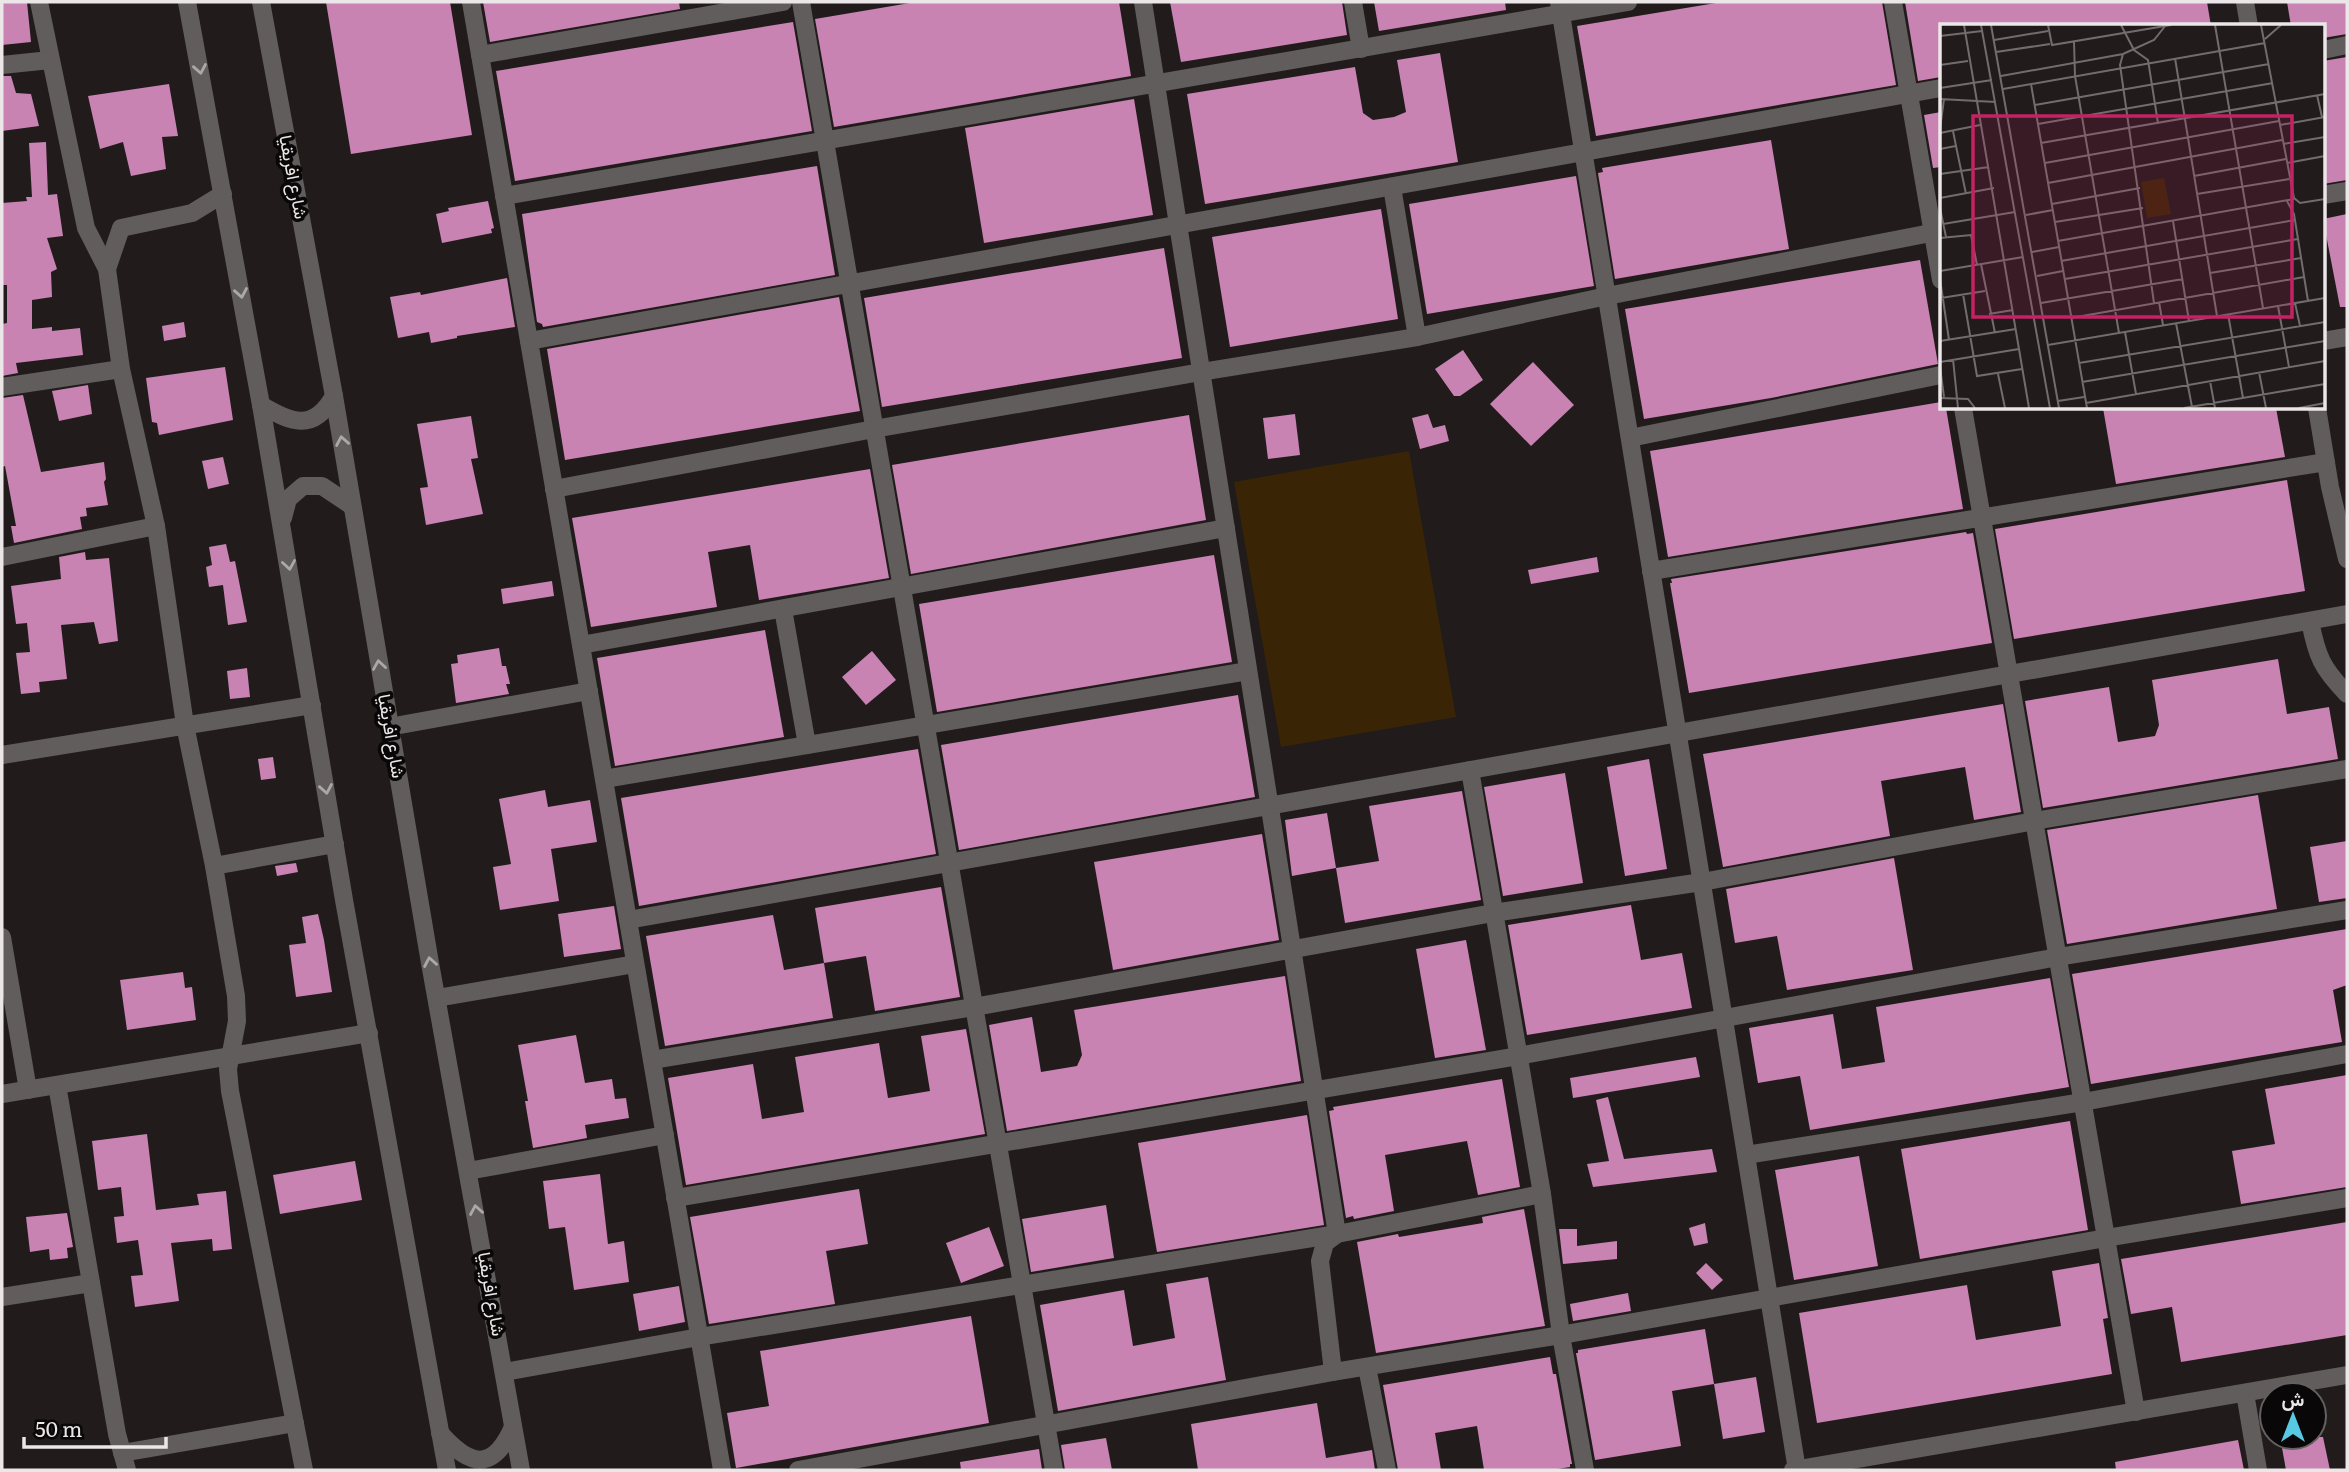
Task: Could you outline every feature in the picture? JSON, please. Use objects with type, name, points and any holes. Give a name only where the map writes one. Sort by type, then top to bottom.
[{"type":"street","points":[[39,2],[86,228],[107,269],[121,369],[156,526],[186,725],[236,996],[236,1021],[229,1079],[233,1108],[304,1470]]},
{"type":"street","points":[[187,2],[282,522],[335,844],[440,1433],[443,1470]]},
{"type":"street","name":"شارع افريقيا","points":[[261,2],[334,396],[389,727],[521,1470]]},
{"type":"street","points":[[471,2],[722,1470]]},
{"type":"street","points":[[480,55],[783,2]]},
{"type":"street","points":[[801,2],[1054,1470]]},
{"type":"street","points":[[1143,2],[1337,1234]]},
{"type":"street","points":[[1353,2],[1361,49]]},
{"type":"street","points":[[504,196],[1361,49],[1560,8],[1628,2]]},
{"type":"street","points":[[1894,2],[1909,94],[1937,232],[1940,268]]},
{"type":"street","points":[[2245,2],[2249,24]]},
{"type":"street","points":[[1560,8],[1795,1470],[1874,1463],[2136,1412],[2347,1375]]},
{"type":"street","points":[[2324,50],[2347,45]]},
{"type":"street","points":[[2,65],[50,60]]},
{"type":"street","points":[[529,341],[1940,89]]},
{"type":"street","points":[[1392,187],[1417,337]]},
{"type":"street","points":[[2324,195],[2347,191]]},
{"type":"street","points":[[107,269],[121,228],[192,213],[223,194]]},
{"type":"street","points":[[554,489],[874,429],[1417,337],[1606,296],[1937,232]]},
{"type":"street","points":[[2324,341],[2347,337]]},
{"type":"street","points":[[2,387],[121,369]]},
{"type":"street","points":[[1630,438],[1940,375]]},
{"type":"street","points":[[261,405],[287,419],[304,421],[321,413],[334,396]]},
{"type":"street","points":[[1963,410],[2136,1412]]},
{"type":"street","points":[[2317,410],[2347,559]]},
{"type":"street","points":[[1651,570],[2326,462]]},
{"type":"street","points":[[282,522],[288,499],[303,486],[326,488],[352,506]]},
{"type":"street","points":[[2,557],[156,526]]},
{"type":"street","points":[[581,645],[1226,528]]},
{"type":"street","points":[[783,609],[807,745]]},
{"type":"street","points":[[628,920],[2347,614]]},
{"type":"street","points":[[2310,621],[2322,665],[2347,694]]},
{"type":"street","points":[[604,779],[1248,671]]},
{"type":"street","points":[[389,727],[589,691]]},
{"type":"street","points":[[2,755],[312,705]]},
{"type":"street","points":[[652,1060],[974,1007],[1493,913],[1702,882],[2034,821],[2347,769]]},
{"type":"street","points":[[1470,770],[1542,1194],[1561,1335],[1584,1470]]},
{"type":"street","points":[[214,866],[335,844]]},
{"type":"street","points":[[675,1198],[1518,1056],[2058,957],[2347,910]]},
{"type":"street","points":[[2,937],[28,1090]]},
{"type":"street","points":[[437,998],[635,964]]},
{"type":"street","points":[[2,1094],[369,1033]]},
{"type":"street","points":[[1746,1155],[2083,1102],[2347,1054]]},
{"type":"street","points":[[57,1085],[124,1462],[295,1423]]},
{"type":"street","points":[[468,1171],[665,1135]]},
{"type":"street","points":[[504,1372],[699,1337],[1337,1234],[1542,1194]]},
{"type":"street","points":[[798,1470],[1333,1372],[2347,1198]]},
{"type":"street","points":[[1333,1372],[1320,1261],[1325,1243],[1337,1234]]},
{"type":"street","points":[[2,1297],[91,1283]]},
{"type":"street","points":[[1367,1367],[1387,1470]]},
{"type":"street","points":[[2245,1393],[2258,1470]]},
{"type":"street","points":[[440,1433],[464,1456],[486,1461],[499,1453],[513,1427]]},
{"type":"shaded area","points":[[1409,451],[1456,717],[1281,747],[1234,482]]},
{"type":"building","points":[[2,2],[27,2],[31,42],[2,45]]},
{"type":"building","points":[[326,2],[450,2],[472,135],[351,154]]},
{"type":"building","points":[[483,2],[679,2],[680,9],[490,42]]},
{"type":"building","points":[[916,2],[1119,2],[1131,76],[834,127],[815,19]]},
{"type":"building","points":[[1170,2],[1342,2],[1347,35],[1181,62]]},
{"type":"building","points":[[1374,2],[1505,2],[1506,10],[1379,31]]},
{"type":"building","points":[[1722,2],[1882,2],[1896,85],[1596,136],[1577,26]]},
{"type":"building","points":[[1905,2],[2207,2],[2211,24],[1940,24],[1940,77],[1918,81]]},
{"type":"building","points":[[2287,2],[2347,2],[2347,34],[2324,38],[2324,24],[2291,24]]},
{"type":"building","points":[[793,22],[812,131],[515,181],[496,71]]},
{"type":"building","points":[[1440,53],[1458,162],[1205,204],[1187,94],[1355,67],[1363,113],[1373,120],[1394,117],[1406,112],[1397,60]]},
{"type":"building","points":[[2347,57],[2347,180],[2324,184],[2324,61]]},
{"type":"building","points":[[2,76],[11,76],[16,93],[31,94],[39,126],[2,131]]},
{"type":"building","points":[[169,84],[178,136],[162,137],[166,169],[131,176],[123,142],[100,149],[88,96]]},
{"type":"building","points":[[1134,99],[1153,215],[984,243],[965,128]]},
{"type":"building","points":[[1940,112],[1940,167],[1933,168],[1924,115]]},
{"type":"building","points":[[1771,140],[1789,249],[1615,279],[1598,173],[1603,172],[1602,168]]},
{"type":"building","points":[[46,142],[48,195],[57,194],[63,236],[47,238],[57,269],[51,272],[52,297],[32,300],[32,329],[52,327],[52,331],[80,328],[83,355],[16,363],[18,373],[2,376],[2,324],[7,323],[7,285],[2,285],[2,203],[27,201],[26,197],[32,197],[29,143]]},
{"type":"building","points":[[817,166],[835,275],[543,327],[537,322],[522,214]]},
{"type":"building","points":[[1576,176],[1594,286],[1427,314],[1409,204]]},
{"type":"building","points":[[488,201],[494,228],[491,229],[492,233],[442,243],[436,214],[449,211],[448,208]]},
{"type":"building","points":[[1381,209],[1398,319],[1230,347],[1212,237]]},
{"type":"building","points":[[2347,214],[2347,307],[2340,307],[2324,219]]},
{"type":"building","points":[[1164,248],[1182,358],[882,407],[864,298]]},
{"type":"building","points":[[1920,260],[1938,364],[1771,398],[1644,419],[1625,309]]},
{"type":"building","points":[[507,278],[515,327],[431,343],[429,332],[398,338],[390,297],[420,292],[421,295]]},
{"type":"building","points":[[839,297],[860,411],[565,460],[547,349]]},
{"type":"building","points":[[184,322],[186,337],[164,341],[162,326]]},
{"type":"building","points":[[1463,350],[1483,380],[1460,396],[1454,396],[1435,369]]},
{"type":"building","points":[[1533,362],[1574,405],[1531,446],[1490,404]]},
{"type":"building","points":[[225,367],[233,420],[159,435],[157,423],[152,422],[146,378]]},
{"type":"building","points":[[88,385],[92,414],[59,421],[52,391]]},
{"type":"building","points":[[23,395],[41,472],[104,462],[108,505],[86,508],[87,516],[80,517],[82,529],[14,543],[11,526],[16,526],[5,466],[2,467],[2,398]]},
{"type":"building","points":[[1940,402],[1940,410],[1946,410],[1963,509],[1668,557],[1650,451]]},
{"type":"building","points":[[2103,410],[2276,410],[2285,457],[2116,484]]},
{"type":"building","points":[[1295,414],[1300,455],[1268,459],[1263,418]]},
{"type":"building","points":[[1428,414],[1433,428],[1445,425],[1449,441],[1420,449],[1412,418]]},
{"type":"building","points":[[1189,415],[1206,520],[911,574],[892,465]]},
{"type":"building","points":[[471,416],[478,458],[471,459],[483,514],[426,525],[420,488],[428,487],[417,424]]},
{"type":"building","points":[[223,457],[229,484],[208,489],[202,461]]},
{"type":"building","points":[[870,469],[889,578],[759,600],[750,545],[708,552],[717,607],[591,627],[572,518]]},
{"type":"building","points":[[2287,480],[2305,591],[2014,639],[1995,529]]},
{"type":"building","points":[[1973,533],[1992,643],[1689,693],[1671,579]]},
{"type":"building","points":[[226,544],[230,562],[235,561],[247,622],[228,625],[223,585],[209,587],[206,567],[212,565],[209,547]]},
{"type":"building","points":[[85,552],[86,560],[109,558],[118,641],[99,644],[94,622],[61,625],[67,679],[39,682],[40,692],[21,694],[16,653],[30,652],[27,623],[16,624],[11,586],[61,579],[59,557]]},
{"type":"building","points":[[1214,555],[1232,662],[937,712],[919,604]]},
{"type":"building","points":[[1597,557],[1599,572],[1531,584],[1528,570]]},
{"type":"building","points":[[552,581],[554,596],[503,604],[501,589]]},
{"type":"building","points":[[765,630],[784,737],[615,766],[597,658]]},
{"type":"building","points":[[499,648],[502,666],[506,666],[510,684],[506,684],[509,694],[456,703],[451,664],[458,663],[457,655]]},
{"type":"building","points":[[872,651],[896,680],[866,705],[842,677]]},
{"type":"building","points":[[2278,659],[2287,714],[2329,707],[2338,759],[2043,808],[2025,701],[2109,687],[2118,742],[2155,736],[2159,725],[2152,680]]},
{"type":"building","points":[[247,668],[250,697],[230,699],[227,671]]},
{"type":"building","points":[[1238,695],[1255,797],[959,850],[941,745]]},
{"type":"building","points":[[2003,704],[2021,812],[1974,820],[1965,767],[1881,781],[1890,836],[1723,867],[1703,754]]},
{"type":"building","points":[[918,749],[936,854],[639,906],[621,798]]},
{"type":"building","points":[[273,757],[276,778],[261,780],[258,759]]},
{"type":"building","points":[[1649,759],[1667,869],[1625,876],[1607,767]]},
{"type":"building","points":[[1565,773],[1583,883],[1503,896],[1484,787]]},
{"type":"building","points":[[545,790],[548,807],[590,800],[597,842],[551,849],[559,901],[500,910],[493,867],[511,864],[499,799]]},
{"type":"building","points":[[1462,791],[1481,900],[1345,923],[1336,868],[1379,861],[1369,806]]},
{"type":"building","points":[[2258,795],[2277,909],[2067,944],[2047,830]]},
{"type":"building","points":[[1327,813],[1336,868],[1292,876],[1285,820]]},
{"type":"building","points":[[1262,834],[1279,940],[1113,970],[1094,862]]},
{"type":"building","points":[[2347,841],[2347,898],[2319,902],[2310,847]]},
{"type":"building","points":[[1894,858],[1913,970],[1787,990],[1777,936],[1735,943],[1726,889]]},
{"type":"building","points":[[296,863],[298,872],[277,876],[275,866]]},
{"type":"building","points":[[941,887],[960,997],[875,1011],[866,956],[824,963],[815,908]]},
{"type":"building","points":[[1631,905],[1641,960],[1682,953],[1692,1008],[1527,1035],[1508,925]]},
{"type":"building","points":[[614,906],[621,949],[564,957],[558,914]]},
{"type":"building","points":[[318,914],[332,992],[296,997],[289,945],[306,943],[302,917]]},
{"type":"building","points":[[773,915],[784,970],[824,963],[833,1018],[665,1046],[646,936]]},
{"type":"building","points":[[2347,929],[2347,985],[2333,990],[2342,1042],[2091,1084],[2072,974]]},
{"type":"building","points":[[1466,940],[1486,1050],[1435,1058],[1416,949]]},
{"type":"building","points":[[183,972],[185,988],[192,987],[196,1020],[127,1030],[120,980]]},
{"type":"building","points":[[1285,976],[1301,1081],[1007,1131],[989,1025],[1032,1017],[1041,1072],[1077,1066],[1082,1055],[1074,1010]]},
{"type":"building","points":[[2050,978],[2069,1087],[1810,1130],[1800,1076],[1758,1083],[1749,1028],[1833,1014],[1842,1069],[1885,1062],[1876,1007]]},
{"type":"building","points":[[966,1029],[985,1134],[686,1185],[668,1078],[753,1064],[762,1119],[804,1112],[795,1057],[879,1043],[888,1098],[930,1091],[921,1036]]},
{"type":"building","points":[[576,1035],[585,1083],[612,1079],[615,1099],[626,1098],[629,1118],[585,1125],[587,1138],[533,1148],[518,1045]]},
{"type":"building","points":[[1696,1057],[1700,1077],[1573,1098],[1570,1078]]},
{"type":"building","points":[[2347,1075],[2347,1187],[2241,1204],[2232,1151],[2275,1144],[2265,1089]]},
{"type":"building","points":[[1502,1079],[1520,1187],[1478,1195],[1467,1141],[1385,1155],[1394,1211],[1354,1219],[1353,1216],[1346,1218],[1329,1111],[1334,1110],[1333,1107]]},
{"type":"building","points":[[1608,1097],[1624,1159],[1712,1149],[1717,1172],[1593,1187],[1587,1164],[1609,1161],[1596,1100]]},
{"type":"building","points":[[1307,1115],[1324,1225],[1157,1252],[1138,1143]]},
{"type":"building","points":[[2070,1121],[2088,1230],[1920,1259],[1901,1149]]},
{"type":"building","points":[[147,1134],[156,1210],[199,1205],[197,1194],[226,1191],[232,1249],[213,1251],[212,1239],[171,1243],[179,1301],[135,1307],[131,1276],[143,1275],[138,1240],[117,1243],[114,1217],[124,1216],[121,1187],[98,1190],[92,1141]]},
{"type":"building","points":[[1859,1156],[1878,1266],[1794,1280],[1775,1170]]},
{"type":"building","points":[[355,1161],[362,1200],[280,1214],[273,1175]]},
{"type":"building","points":[[600,1174],[608,1244],[624,1241],[629,1282],[574,1290],[565,1227],[549,1229],[543,1181]]},
{"type":"building","points":[[859,1189],[868,1244],[826,1251],[835,1304],[709,1324],[690,1217]]},
{"type":"building","points":[[1106,1205],[1114,1258],[1031,1272],[1022,1219]]},
{"type":"building","points":[[1524,1209],[1545,1326],[1376,1353],[1357,1242],[1483,1223],[1482,1217]]},
{"type":"building","points":[[67,1213],[73,1247],[67,1248],[68,1258],[50,1260],[49,1249],[30,1252],[26,1217]]},
{"type":"building","points":[[2347,1222],[2347,1335],[2181,1362],[2172,1307],[2131,1314],[2121,1259]]},
{"type":"building","points":[[1705,1223],[1708,1243],[1694,1246],[1689,1228]]},
{"type":"building","points":[[989,1227],[1004,1266],[961,1283],[946,1243]]},
{"type":"building","points":[[1559,1229],[1577,1229],[1577,1246],[1617,1241],[1617,1259],[1563,1264]]},
{"type":"building","points":[[1706,1263],[1723,1280],[1712,1290],[1696,1273]]},
{"type":"building","points":[[2099,1263],[2108,1318],[2103,1319],[2112,1374],[1817,1423],[1799,1313],[1967,1285],[1976,1340],[2061,1326],[2052,1271]]},
{"type":"building","points":[[1208,1277],[1226,1380],[1058,1411],[1040,1305],[1124,1290],[1133,1346],[1175,1338],[1166,1284]]},
{"type":"building","points":[[679,1286],[685,1322],[639,1331],[633,1294]]},
{"type":"building","points":[[1628,1293],[1631,1311],[1573,1321],[1570,1304]]},
{"type":"building","points":[[971,1316],[989,1423],[736,1468],[727,1413],[769,1406],[760,1351]]},
{"type":"building","points":[[1705,1329],[1714,1384],[1672,1391],[1681,1446],[1595,1460],[1576,1353],[1578,1350]]},
{"type":"building","points":[[1550,1357],[1553,1374],[1556,1374],[1572,1464],[1570,1467],[1551,1470],[1484,1470],[1477,1426],[1435,1433],[1441,1470],[1398,1470],[1383,1385]]},
{"type":"building","points":[[1756,1377],[1765,1432],[1723,1439],[1714,1384]]},
{"type":"building","points":[[1317,1403],[1326,1458],[1372,1450],[1375,1470],[1198,1470],[1191,1424]]},
{"type":"building","points":[[1106,1438],[1112,1470],[1065,1470],[1061,1445]]},
{"type":"building","points":[[2238,1440],[2244,1470],[2116,1470],[2115,1462]]},
{"type":"building","points":[[1039,1449],[1042,1470],[961,1470],[960,1462]]},
{"type":"building","points":[[2283,1451],[2326,1451],[2330,1470],[2286,1470]]}]
